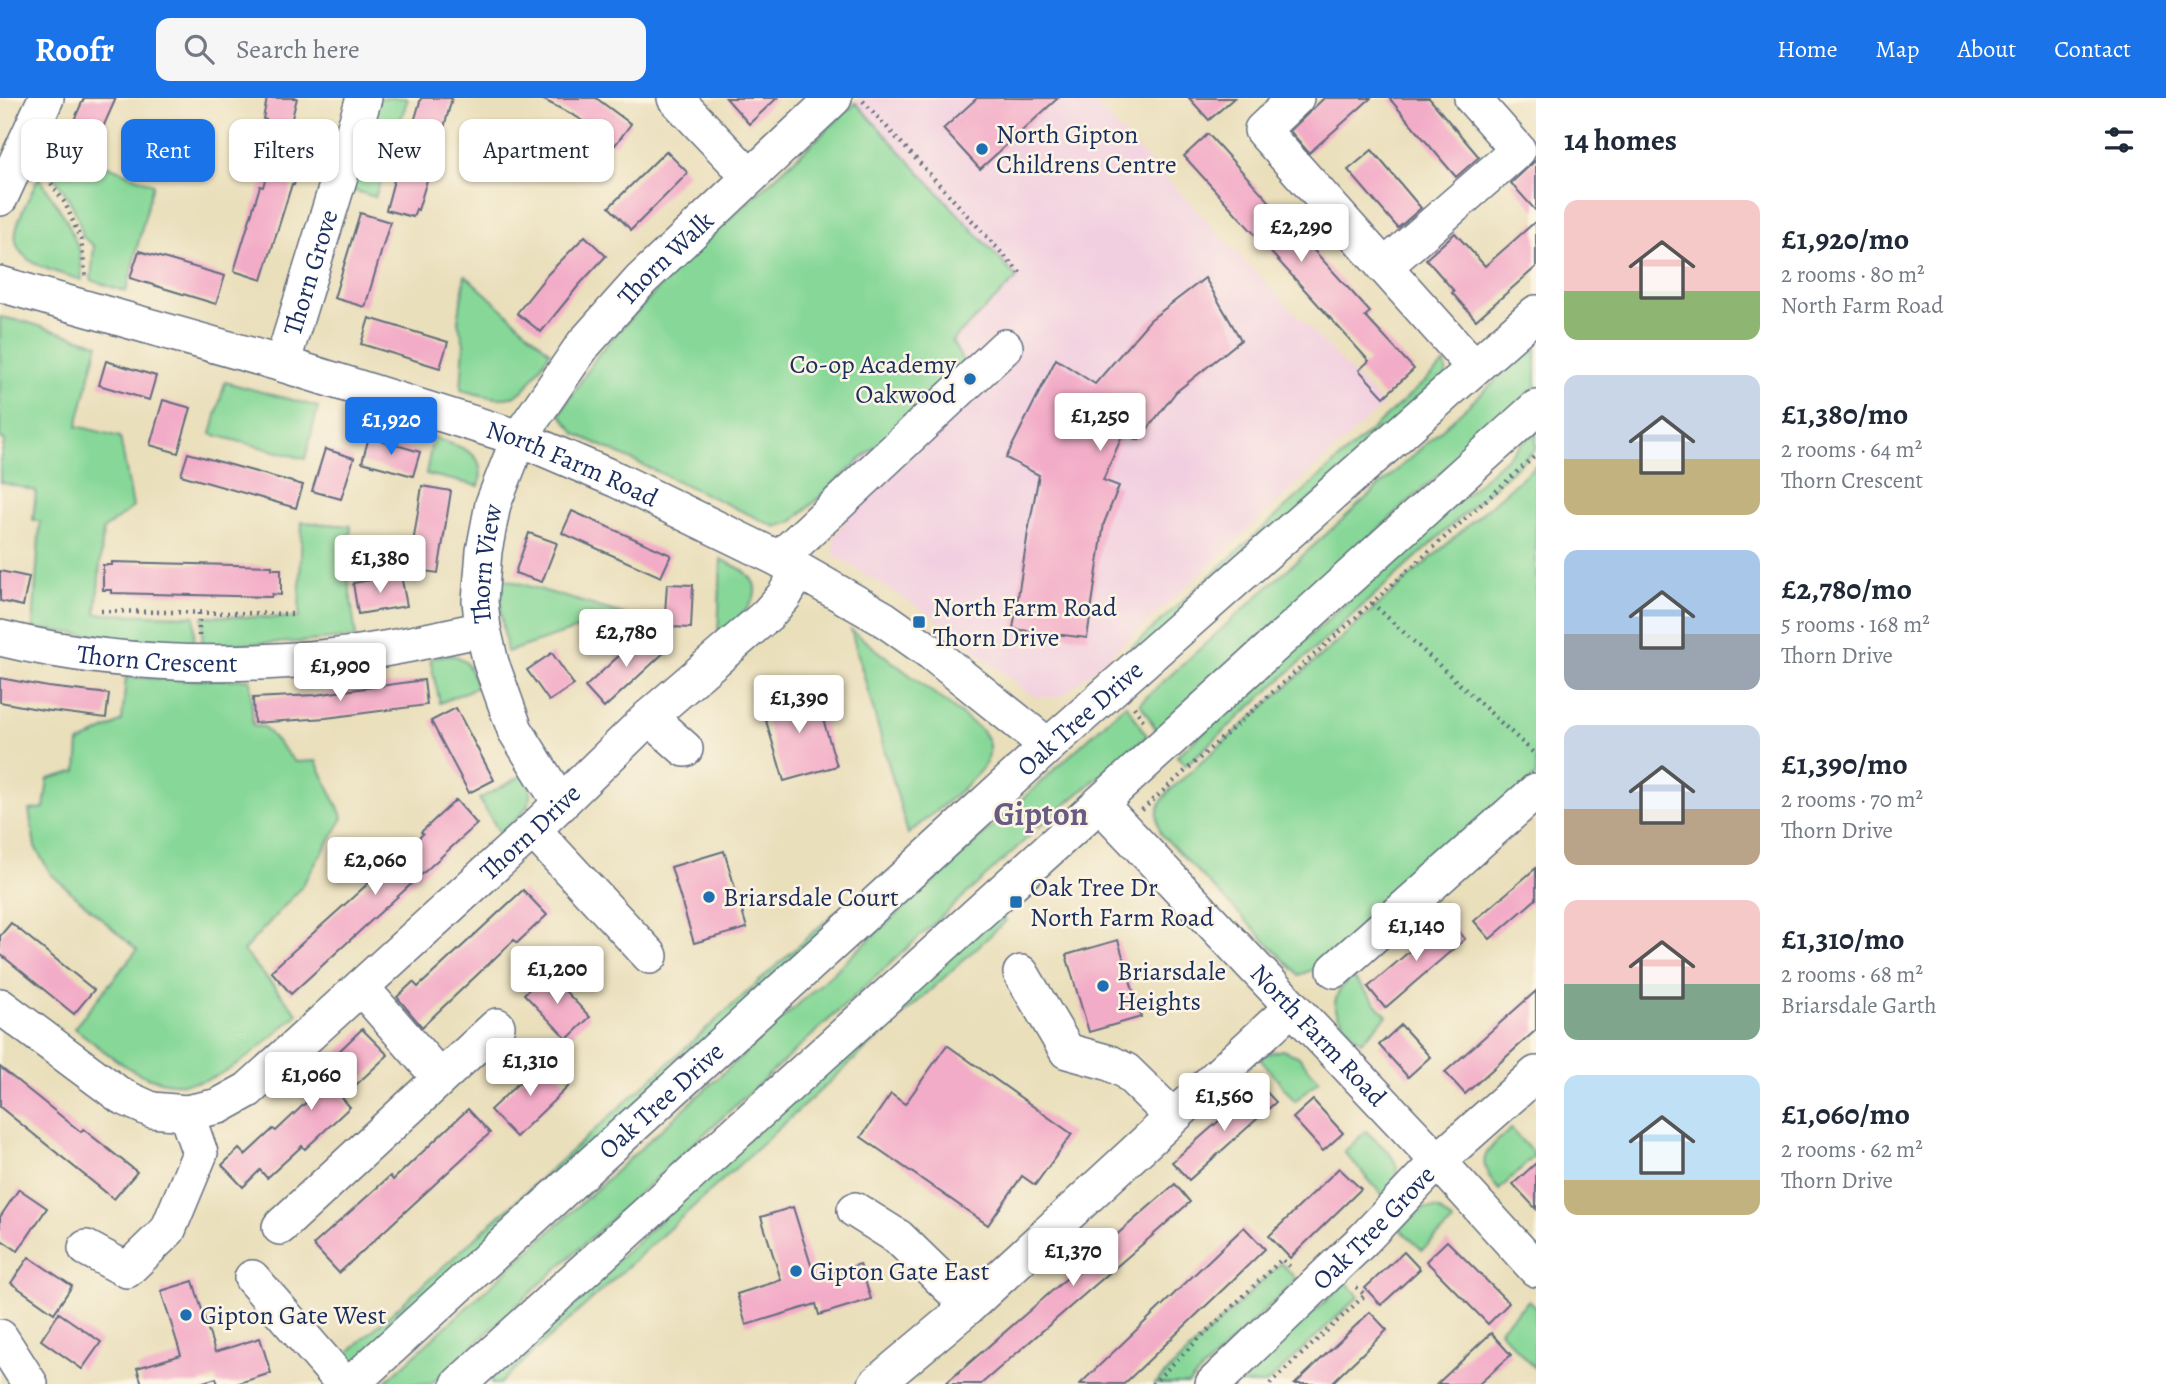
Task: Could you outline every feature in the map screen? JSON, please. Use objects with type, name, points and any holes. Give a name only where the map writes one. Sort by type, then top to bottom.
[{"type":"street","points":[[0,198],[46,98]]},
{"type":"street","name":"Thorn Grove","points":[[282,364],[364,98]]},
{"type":"street","points":[[675,98],[750,177]]},
{"type":"street","name":"Thorn Walk","points":[[519,438],[583,345],[641,280],[834,98]]},
{"type":"street","points":[[1384,267],[1527,142],[1472,98]]},
{"type":"street","points":[[1284,102],[1262,130],[1474,367]]},
{"type":"street","name":"North Farm Road","points":[[0,284],[282,364],[519,438],[617,480],[789,565],[884,619],[932,653],[1048,746]]},
{"type":"street","name":"Oak Tree Drive","points":[[351,1384],[1048,746],[1536,313]]},
{"type":"street","name":"Thorn Drive","points":[[0,1006],[121,1096],[152,1110],[186,1113],[219,1106],[248,1090],[561,804],[649,717],[767,615],[784,596],[789,565],[923,442],[1005,347]]},
{"type":"street","points":[[459,1384],[1112,816],[1536,408]]},
{"type":"street","name":"Thorn View","points":[[519,438],[493,503],[484,551],[480,601],[483,629],[491,663],[514,730],[561,804]]},
{"type":"street","name":"Thorn Crescent","points":[[0,638],[103,656],[163,662],[249,663],[332,657],[483,629]]},
{"type":"street","points":[[649,717],[685,749]]},
{"type":"street","points":[[1335,970],[1536,791]]},
{"type":"street","name":"North Farm Road","points":[[1112,816],[1438,1161],[1536,1269]]},
{"type":"street","points":[[533,830],[650,956]]},
{"type":"street","points":[[1021,973],[1067,1051],[1110,1063],[1126,1071],[1173,1117]]},
{"type":"street","points":[[361,987],[440,1078]]},
{"type":"street","points":[[876,1384],[969,1306],[1291,1008]]},
{"type":"street","points":[[280,1227],[497,1026]]},
{"type":"street","name":"Oak Tree Grove","points":[[1213,1384],[1364,1239],[1438,1161],[1536,1074]]},
{"type":"street","points":[[86,1248],[127,1270],[168,1230],[200,1153],[186,1113]]},
{"type":"street","points":[[855,1210],[898,1237],[969,1306]]},
{"type":"street","points":[[253,1278],[344,1384]]},
{"type":"street","points":[[0,1337],[30,1384]]},
{"type":"path","points":[[860,98],[1021,274]]},
{"type":"path","points":[[18,158],[41,170],[65,203],[81,240],[86,280],[82,308]]},
{"type":"path","points":[[1112,816],[1372,603],[1536,455]]},
{"type":"path","points":[[1372,603],[1536,755]]},
{"type":"path","points":[[101,611],[294,614]]},
{"type":"path","points":[[1152,1384],[1282,1259],[1364,1295],[1270,1384]]},
{"type":"shaded area","name":"Co-op Academy Oakwood","points":[[861,98],[1089,98],[1383,405],[1143,626],[1066,693],[1057,697],[1036,697],[1027,692],[931,615],[834,555],[834,537],[845,523],[821,496],[792,522],[776,527],[576,434],[560,414],[683,262]]},
{"type":"green space","points":[[377,98],[408,98],[401,119],[371,119]]},
{"type":"green space","points":[[856,103],[1017,278],[952,341],[965,365],[792,522],[776,527],[576,434],[560,414],[599,353],[683,262]]},
{"type":"green space","points":[[107,166],[121,171],[121,182],[153,184],[126,292],[91,280],[94,246],[83,237],[68,197],[57,182],[107,182]]},
{"type":"green space","points":[[353,176],[353,182],[380,182],[375,197],[349,189]]},
{"type":"green space","points":[[37,182],[42,182],[66,219],[80,252],[82,280],[37,264],[19,250],[16,240],[17,227]]},
{"type":"green space","points":[[465,275],[550,352],[531,381],[516,395],[495,398],[461,390],[464,343],[458,322]]},
{"type":"green space","points":[[0,317],[98,344],[77,426],[120,437],[133,507],[103,530],[96,614],[195,616],[194,644],[149,643],[33,628],[40,521],[33,520],[36,491],[0,482],[0,460],[5,440],[0,438]]},
{"type":"green space","points":[[1536,344],[1536,386],[1157,731],[1140,703]]},
{"type":"green space","points":[[1445,363],[1447,377],[1119,675],[1111,666]]},
{"type":"green space","points":[[225,382],[318,407],[305,459],[211,434]]},
{"type":"green space","points":[[1536,431],[1536,449],[1186,765],[1177,756]]},
{"type":"green space","points":[[433,437],[462,448],[476,458],[481,474],[479,486],[426,474]]},
{"type":"green space","points":[[1536,465],[1536,776],[1320,967],[1299,975],[1162,835],[1158,812],[1162,801],[1169,791]]},
{"type":"green space","points":[[302,522],[351,526],[348,576],[356,637],[202,645],[203,616],[299,618]]},
{"type":"green space","points":[[721,559],[746,573],[753,582],[755,591],[748,608],[718,636]]},
{"type":"green space","points":[[501,578],[623,614],[507,652],[501,614]]},
{"type":"green space","points":[[851,630],[979,728],[988,742],[988,758],[984,766],[908,834]]},
{"type":"green space","points":[[446,655],[459,657],[467,664],[477,687],[440,703],[430,659]]},
{"type":"green space","points":[[126,677],[250,679],[253,726],[264,727],[295,762],[316,761],[343,818],[300,889],[243,951],[298,1014],[261,1046],[224,1072],[205,1080],[184,1084],[161,1081],[128,1068],[74,1028],[137,950],[51,874],[35,847],[29,810],[44,808],[48,779],[77,771],[79,743],[122,721]]},
{"type":"green space","points":[[1126,704],[1147,736],[1039,827],[1018,803]]},
{"type":"green space","points":[[523,775],[530,793],[529,801],[521,814],[500,833],[479,799]]},
{"type":"green space","points":[[1012,809],[1034,832],[431,1384],[383,1384]]},
{"type":"green space","points":[[838,910],[848,920],[353,1366],[341,1359]]},
{"type":"green space","points":[[994,911],[1006,921],[499,1384],[492,1384],[491,1377]]},
{"type":"green space","points":[[1352,976],[1387,1016],[1361,1042],[1340,1017],[1335,1003],[1337,995]]},
{"type":"green space","points":[[1282,1050],[1298,1056],[1319,1080],[1295,1101],[1260,1059],[1266,1054]]},
{"type":"green space","points":[[1511,1129],[1535,1155],[1499,1190],[1486,1171],[1485,1157],[1494,1144]]},
{"type":"green space","points":[[1366,1131],[1390,1154],[1397,1168],[1392,1186],[1384,1197],[1344,1152]]},
{"type":"green space","points":[[1424,1208],[1438,1209],[1453,1222],[1422,1250],[1399,1228]]},
{"type":"green space","points":[[1281,1263],[1297,1279],[1188,1384],[1155,1384]]},
{"type":"green space","points":[[1346,1282],[1359,1296],[1266,1384],[1237,1384]]},
{"type":"green space","points":[[1529,1300],[1536,1307],[1535,1368],[1499,1330]]},
{"type":"building","points":[[84,98],[116,98],[107,119],[74,119]]},
{"type":"building","points":[[267,98],[297,98],[292,119],[263,119]]},
{"type":"building","points":[[421,98],[452,98],[445,124],[445,119],[415,119]]},
{"type":"building","points":[[540,98],[596,98],[631,124],[615,145],[614,119],[577,117]]},
{"type":"building","points":[[726,98],[777,98],[749,124]]},
{"type":"building","name":"North Gipton Childrens Centre","points":[[977,98],[1058,98],[980,169],[943,129]]},
{"type":"building","points":[[1189,98],[1234,98],[1209,120]]},
{"type":"building","points":[[1324,98],[1371,98],[1309,153],[1290,131]]},
{"type":"building","points":[[1389,98],[1429,98],[1479,157],[1456,177]]},
{"type":"building","points":[[1208,134],[1370,312],[1365,316],[1414,369],[1384,397],[1359,370],[1369,361],[1184,156]]},
{"type":"building","points":[[1372,150],[1421,208],[1398,228],[1348,170]]},
{"type":"building","points":[[666,151],[688,173],[631,230],[609,207]]},
{"type":"building","points":[[1536,160],[1536,211],[1511,183]]},
{"type":"building","points":[[264,182],[295,182],[262,280],[234,271],[260,186],[263,187]]},
{"type":"building","points":[[394,182],[426,182],[418,210],[416,209],[413,217],[386,210]]},
{"type":"building","points":[[360,213],[390,222],[365,307],[334,298]]},
{"type":"building","points":[[1536,221],[1536,267],[1476,320],[1426,259],[1455,233],[1485,266]]},
{"type":"building","points":[[585,236],[606,256],[541,332],[517,313],[548,274]]},
{"type":"building","points":[[139,251],[225,276],[216,304],[130,278]]},
{"type":"building","points":[[1205,278],[1241,340],[1176,392],[1139,440],[1123,434],[1103,480],[1119,486],[1104,523],[1087,638],[1013,629],[1039,475],[1006,458],[1056,359],[1095,384],[1150,320]]},
{"type":"building","points":[[369,318],[448,342],[440,368],[361,344]]},
{"type":"building","points":[[106,361],[156,376],[149,400],[99,385]]},
{"type":"building","points":[[163,400],[191,408],[178,453],[150,445]]},
{"type":"building","points":[[369,437],[420,452],[413,476],[362,462]]},
{"type":"building","points":[[325,449],[354,458],[341,499],[312,491]]},
{"type":"building","points":[[188,453],[303,485],[296,508],[181,475]]},
{"type":"building","points":[[422,486],[451,491],[438,573],[409,569]]},
{"type":"building","points":[[572,511],[671,555],[661,577],[562,533]]},
{"type":"building","points":[[529,533],[557,543],[542,582],[515,573]]},
{"type":"building","points":[[112,562],[272,566],[272,569],[281,569],[281,595],[272,594],[271,597],[111,593],[111,590],[103,590],[103,565],[112,565]]},
{"type":"building","points":[[0,571],[29,577],[23,606],[0,601]]},
{"type":"building","points":[[401,575],[407,606],[358,614],[353,583]]},
{"type":"building","points":[[667,584],[693,585],[691,628],[651,626],[665,613]]},
{"type":"building","points":[[648,629],[667,650],[604,708],[585,687]]},
{"type":"building","points":[[552,653],[574,685],[549,701],[527,670]]},
{"type":"building","points":[[0,678],[109,694],[106,718],[0,702]]},
{"type":"building","points":[[424,680],[427,705],[326,718],[254,723],[253,698],[315,695]]},
{"type":"building","points":[[814,689],[837,766],[784,781],[761,704]]},
{"type":"building","points":[[456,708],[494,780],[469,793],[431,721]]},
{"type":"building","points":[[456,800],[477,824],[291,994],[271,971],[423,834],[421,832]]},
{"type":"building","name":"Briarsdale Court","points":[[724,851],[747,928],[694,943],[671,867]]},
{"type":"building","points":[[1536,868],[1536,899],[1490,939],[1474,921]]},
{"type":"building","points":[[523,890],[547,915],[517,943],[514,940],[422,1027],[397,997],[413,982],[418,987]]},
{"type":"building","points":[[1448,918],[1465,939],[1385,1008],[1368,987]]},
{"type":"building","points":[[11,923],[94,990],[74,1014],[0,954],[0,936]]},
{"type":"building","name":"Briarsdale Heights","points":[[1118,940],[1141,1017],[1089,1032],[1066,955]]},
{"type":"building","points":[[547,972],[590,1017],[567,1039],[524,994]]},
{"type":"building","points":[[1536,991],[1536,1030],[1465,1094],[1445,1072]]},
{"type":"building","points":[[1401,1025],[1430,1057],[1408,1077],[1379,1045]]},
{"type":"building","points":[[362,1029],[388,1055],[342,1098],[350,1107],[305,1149],[302,1146],[267,1178],[260,1170],[243,1187],[222,1165],[239,1149],[245,1155],[273,1129],[276,1131],[334,1076],[328,1070],[328,1062]]},
{"type":"building","points":[[947,1045],[1072,1134],[1035,1185],[1022,1176],[988,1225],[861,1137],[891,1094],[905,1104]]},
{"type":"building","points":[[544,1059],[569,1086],[516,1137],[490,1110]]},
{"type":"building","points":[[0,1067],[81,1132],[83,1129],[137,1172],[114,1199],[0,1107]]},
{"type":"building","points":[[1260,1085],[1276,1102],[1189,1180],[1172,1162]]},
{"type":"building","points":[[1313,1100],[1343,1133],[1323,1151],[1293,1118]]},
{"type":"building","points":[[468,1109],[490,1133],[339,1273],[313,1245],[390,1176],[393,1180]]},
{"type":"building","points":[[1536,1163],[1536,1209],[1513,1184]]},
{"type":"building","points":[[1339,1168],[1361,1189],[1290,1258],[1269,1236]]},
{"type":"building","points":[[1175,1184],[1190,1202],[1153,1235],[981,1384],[945,1384]]},
{"type":"building","points":[[19,1189],[47,1208],[18,1251],[0,1239],[0,1217]]},
{"type":"building","name":"Gipton Gate East","points":[[793,1207],[815,1278],[860,1264],[871,1299],[819,1315],[816,1304],[746,1325],[737,1294],[781,1280],[761,1217]]},
{"type":"building","points":[[1244,1227],[1265,1249],[1234,1279],[1124,1384],[1080,1384]]},
{"type":"building","points":[[1447,1241],[1509,1303],[1488,1324],[1426,1261]]},
{"type":"building","points":[[1404,1252],[1420,1269],[1381,1305],[1365,1288]]},
{"type":"building","points":[[29,1257],[72,1286],[54,1313],[11,1283]]},
{"type":"building","name":"Gipton Gate West","points":[[193,1281],[215,1352],[260,1338],[271,1373],[236,1384],[218,1384],[216,1378],[197,1384],[142,1384],[137,1368],[181,1355],[161,1291]]},
{"type":"building","points":[[1370,1312],[1387,1330],[1331,1384],[1295,1384]]},
{"type":"building","points":[[59,1313],[101,1342],[82,1369],[41,1340]]},
{"type":"building","points":[[1491,1333],[1511,1355],[1479,1384],[1437,1384]]},
{"type":"place","name":"North Gipton Childrens Centre","points":[[982,149]]},
{"type":"place","name":"Co-op Academy Oakwood","points":[[970,379]]},
{"type":"place","name":"North Farm Road Thorn Drive","points":[[919,622]]},
{"type":"place","name":"Briarsdale Court","points":[[709,897]]},
{"type":"place","name":"Oak Tree Dr North Farm Road","points":[[1016,902]]},
{"type":"place","name":"Briarsdale Heights","points":[[1103,986]]},
{"type":"place","name":"Gipton Gate East","points":[[796,1271]]},
{"type":"place","name":"Gipton Gate West","points":[[186,1315]]},
{"type":"district","name":"Gipton","points":[[1041,813]]}]
